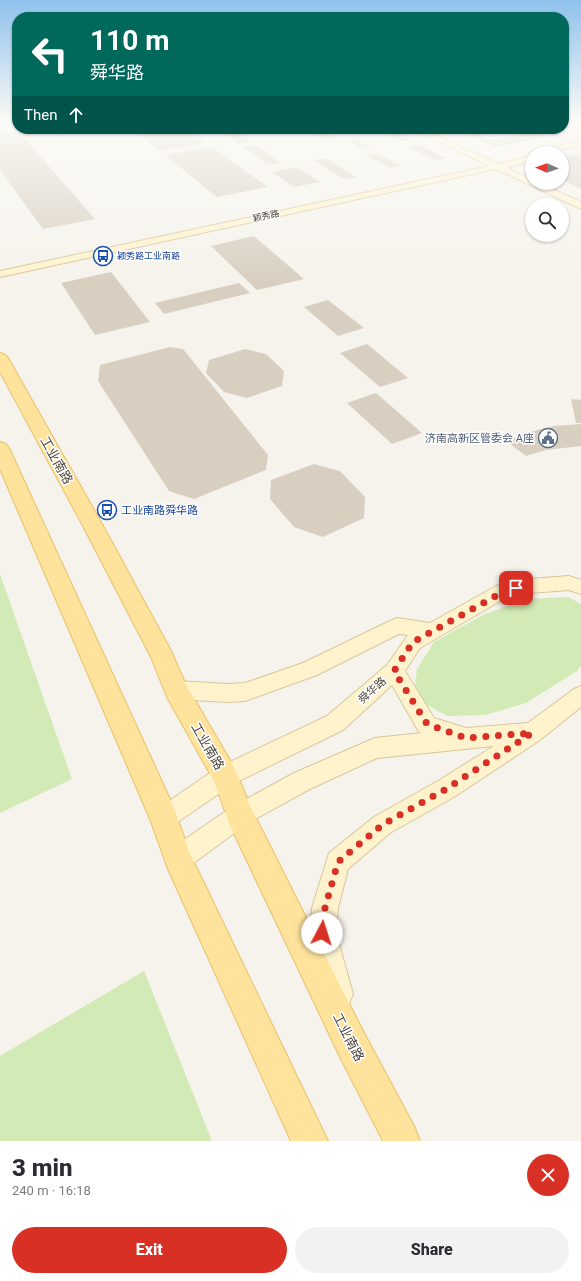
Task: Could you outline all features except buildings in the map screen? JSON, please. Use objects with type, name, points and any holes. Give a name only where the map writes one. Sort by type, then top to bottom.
[{"type":"main road","name":"颖秀路","points":[[0,267],[444,174]]},
{"type":"main road","name":"颖秀路","points":[[0,274],[448,174]]},
{"type":"main road","points":[[547,190],[581,206]]},
{"type":"main road","points":[[563,190],[581,198]]},
{"type":"main road","name":"工业南路","points":[[0,358],[162,656],[176,690],[225,776],[240,815],[352,1045],[402,1141]]},
{"type":"main road","points":[[0,448],[6,476],[164,818],[178,859],[310,1141]]},
{"type":"main road","name":"舜华路","points":[[164,818],[225,776],[335,723],[394,671],[413,642],[503,592],[530,586],[569,583],[581,587]]},
{"type":"main road","points":[[176,690],[228,693],[245,692],[310,669],[397,626],[433,631]]},
{"type":"main road","points":[[394,671],[427,724],[466,738]]},
{"type":"main road","points":[[352,1045],[322,933],[325,908],[338,862],[382,825],[446,789],[532,733],[581,695]]},
{"type":"main road","points":[[178,859],[240,815],[302,781],[375,748],[466,738],[532,733]]},
{"type":"green space","points":[[0,574],[72,779],[0,813]]},
{"type":"green space","points":[[568,597],[581,604],[581,666],[577,671],[526,703],[485,715],[447,716],[425,704],[415,686],[417,669],[434,642],[483,615],[526,599]]},
{"type":"green space","points":[[144,971],[212,1141],[0,1141],[0,1056]]},
{"type":"place","name":"颖秀路工业南路","points":[[103,256]]},
{"type":"place","name":"济南高新区管委会 A座","points":[[548,438]]},
{"type":"place","name":"工业南路舜华路","points":[[107,510]]},
{"type":"route","points":[[322,933],[325,908],[338,862],[382,825],[446,789],[532,733],[466,738],[427,724],[394,671],[413,642],[503,592],[516,588]]}]
